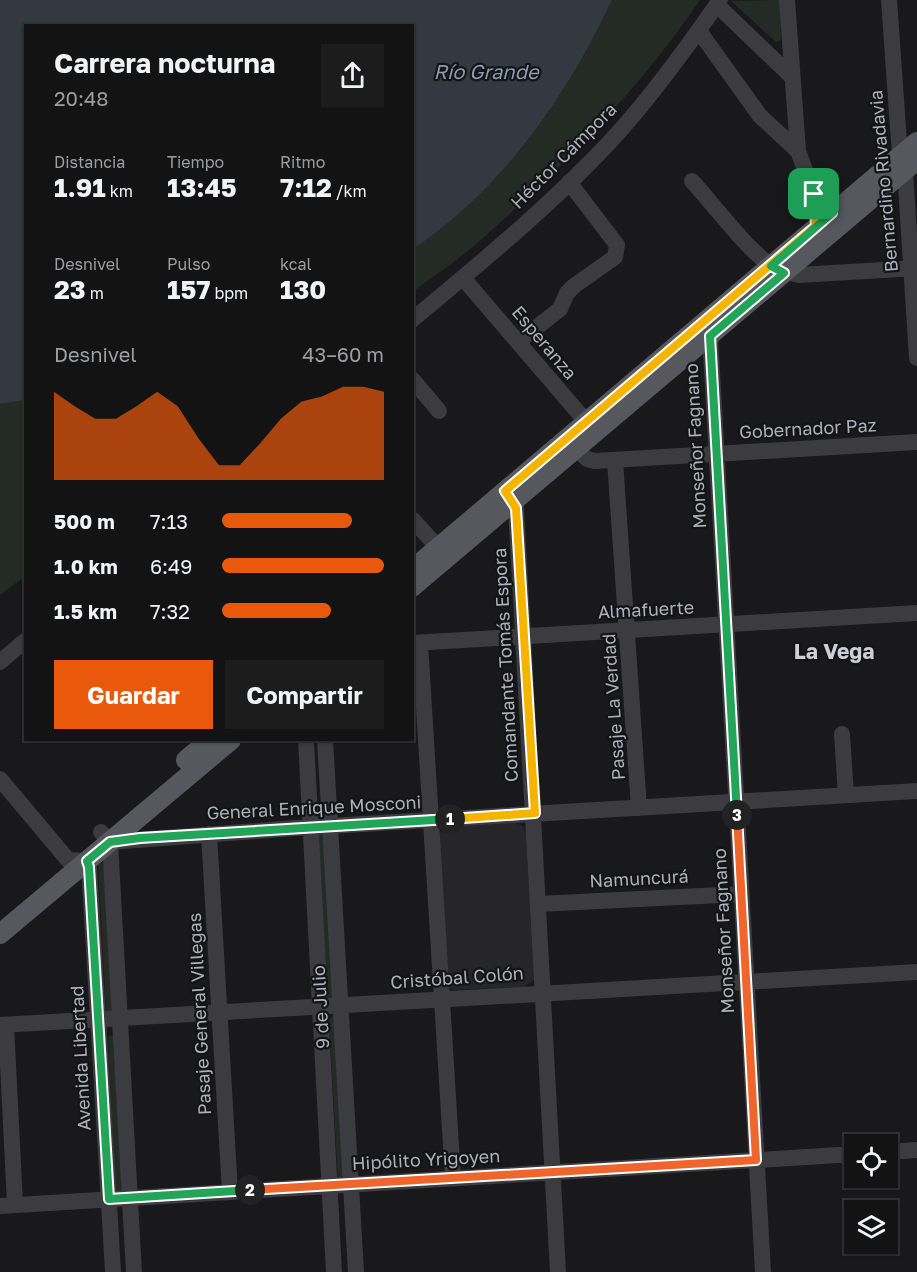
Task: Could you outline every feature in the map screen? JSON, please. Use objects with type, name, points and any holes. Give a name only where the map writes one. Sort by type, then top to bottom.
[{"type":"main road","points":[[414,585],[443,553],[907,162],[917,142]]},
{"type":"main road","points":[[591,427],[710,336],[778,269],[816,226],[907,162]]},
{"type":"main road","points":[[414,569],[443,553]]},
{"type":"main road","points":[[0,934],[209,741]]},
{"type":"main road","points":[[105,837],[230,741]]},
{"type":"main road","points":[[0,917],[77,861]]},
{"type":"street","points":[[787,0],[798,151],[814,194],[816,226]]},
{"type":"street","name":"Bernardino Rivadavia","points":[[889,0],[907,162],[917,358]]},
{"type":"street","points":[[719,2],[792,76]]},
{"type":"street","name":"Héctor Cámpora","points":[[414,318],[463,278],[569,182],[640,108],[719,2]]},
{"type":"street","points":[[699,31],[760,116],[798,151]]},
{"type":"street","points":[[692,181],[778,269],[799,275],[914,268]]},
{"type":"street","points":[[518,342],[555,313],[567,292],[615,257],[618,250],[569,182]]},
{"type":"street","points":[[814,194],[832,213]]},
{"type":"street","name":"Esperanza","points":[[463,278],[591,427]]},
{"type":"street","name":"Monseñor Fagnano","points":[[710,336],[763,1272]]},
{"type":"street","points":[[414,381],[439,411]]},
{"type":"street","name":"Gobernador Paz","points":[[571,444],[587,459],[615,461],[917,442]]},
{"type":"street","name":"Pasaje La Verdad","points":[[615,461],[639,808]]},
{"type":"street","name":"Comandante Tomás Espora","points":[[510,496],[524,636],[535,813],[542,992],[558,1272]]},
{"type":"street","points":[[414,521],[443,553]]},
{"type":"street","name":"Almafuerte","points":[[416,643],[917,613]]},
{"type":"street","points":[[0,662],[24,642]]},
{"type":"street","points":[[416,643],[432,820],[453,1178]]},
{"type":"street","points":[[842,734],[846,795]]},
{"type":"street","name":"9 de Julio","points":[[306,741],[318,1006],[334,1272]]},
{"type":"street","name":"9 de Julio","points":[[325,741],[356,1272]]},
{"type":"street","points":[[0,779],[77,861]]},
{"type":"street","name":"General Enrique Mosconi","points":[[105,837],[209,834],[917,791]]},
{"type":"street","name":"Pasaje General Villegas","points":[[209,834],[230,1192]]},
{"type":"street","points":[[105,837],[119,1018],[134,1272]]},
{"type":"street","name":"Avenida Libertad","points":[[77,861],[89,867],[113,1272]]},
{"type":"street","name":"Namuncurá","points":[[538,904],[741,894]]},
{"type":"street","name":"Cristóbal Colón","points":[[3,1025],[746,980],[917,972]]},
{"type":"street","points":[[3,1025],[8,1205]]},
{"type":"street","points":[[898,1151],[917,1150]]},
{"type":"street","name":"Hipólito Yrigoyen","points":[[8,1205],[844,1155]]},
{"type":"shaded area","points":[[612,0],[700,0],[625,96],[570,155],[482,239],[414,291],[414,248],[475,199],[503,170],[553,105],[594,36]]},
{"type":"shaded area","points":[[780,0],[781,40],[776,42],[731,1]]},
{"type":"shaded area","points":[[24,400],[24,577],[0,595],[0,404]]},
{"type":"shaded area","points":[[515,823],[523,826],[526,834],[534,980],[524,987],[453,990],[449,988],[438,834],[448,827]]},
{"type":"shaded area","points":[[320,833],[326,836],[333,999],[326,1000],[317,837]]},
{"type":"shaded area","points":[[101,862],[104,864],[112,1011],[106,1012],[98,864]]},
{"type":"shaded area","points":[[333,1016],[336,1019],[345,1180],[338,1181],[329,1019]]},
{"type":"shaded area","points":[[113,1036],[122,1192],[115,1193],[108,1037]]},
{"type":"water","name":"Río Grande","points":[[0,0],[612,0],[574,71],[529,138],[475,199],[414,248],[414,24],[24,24],[24,400],[0,404]]},
{"type":"district","name":"La Vega","points":[[834,652]]},
{"type":"route","points":[[814,194],[832,213],[771,266],[784,273],[710,336],[756,1160],[109,1199],[87,861],[110,842],[140,838],[535,813],[516,508],[514,501],[505,491],[816,226],[814,194]]}]
